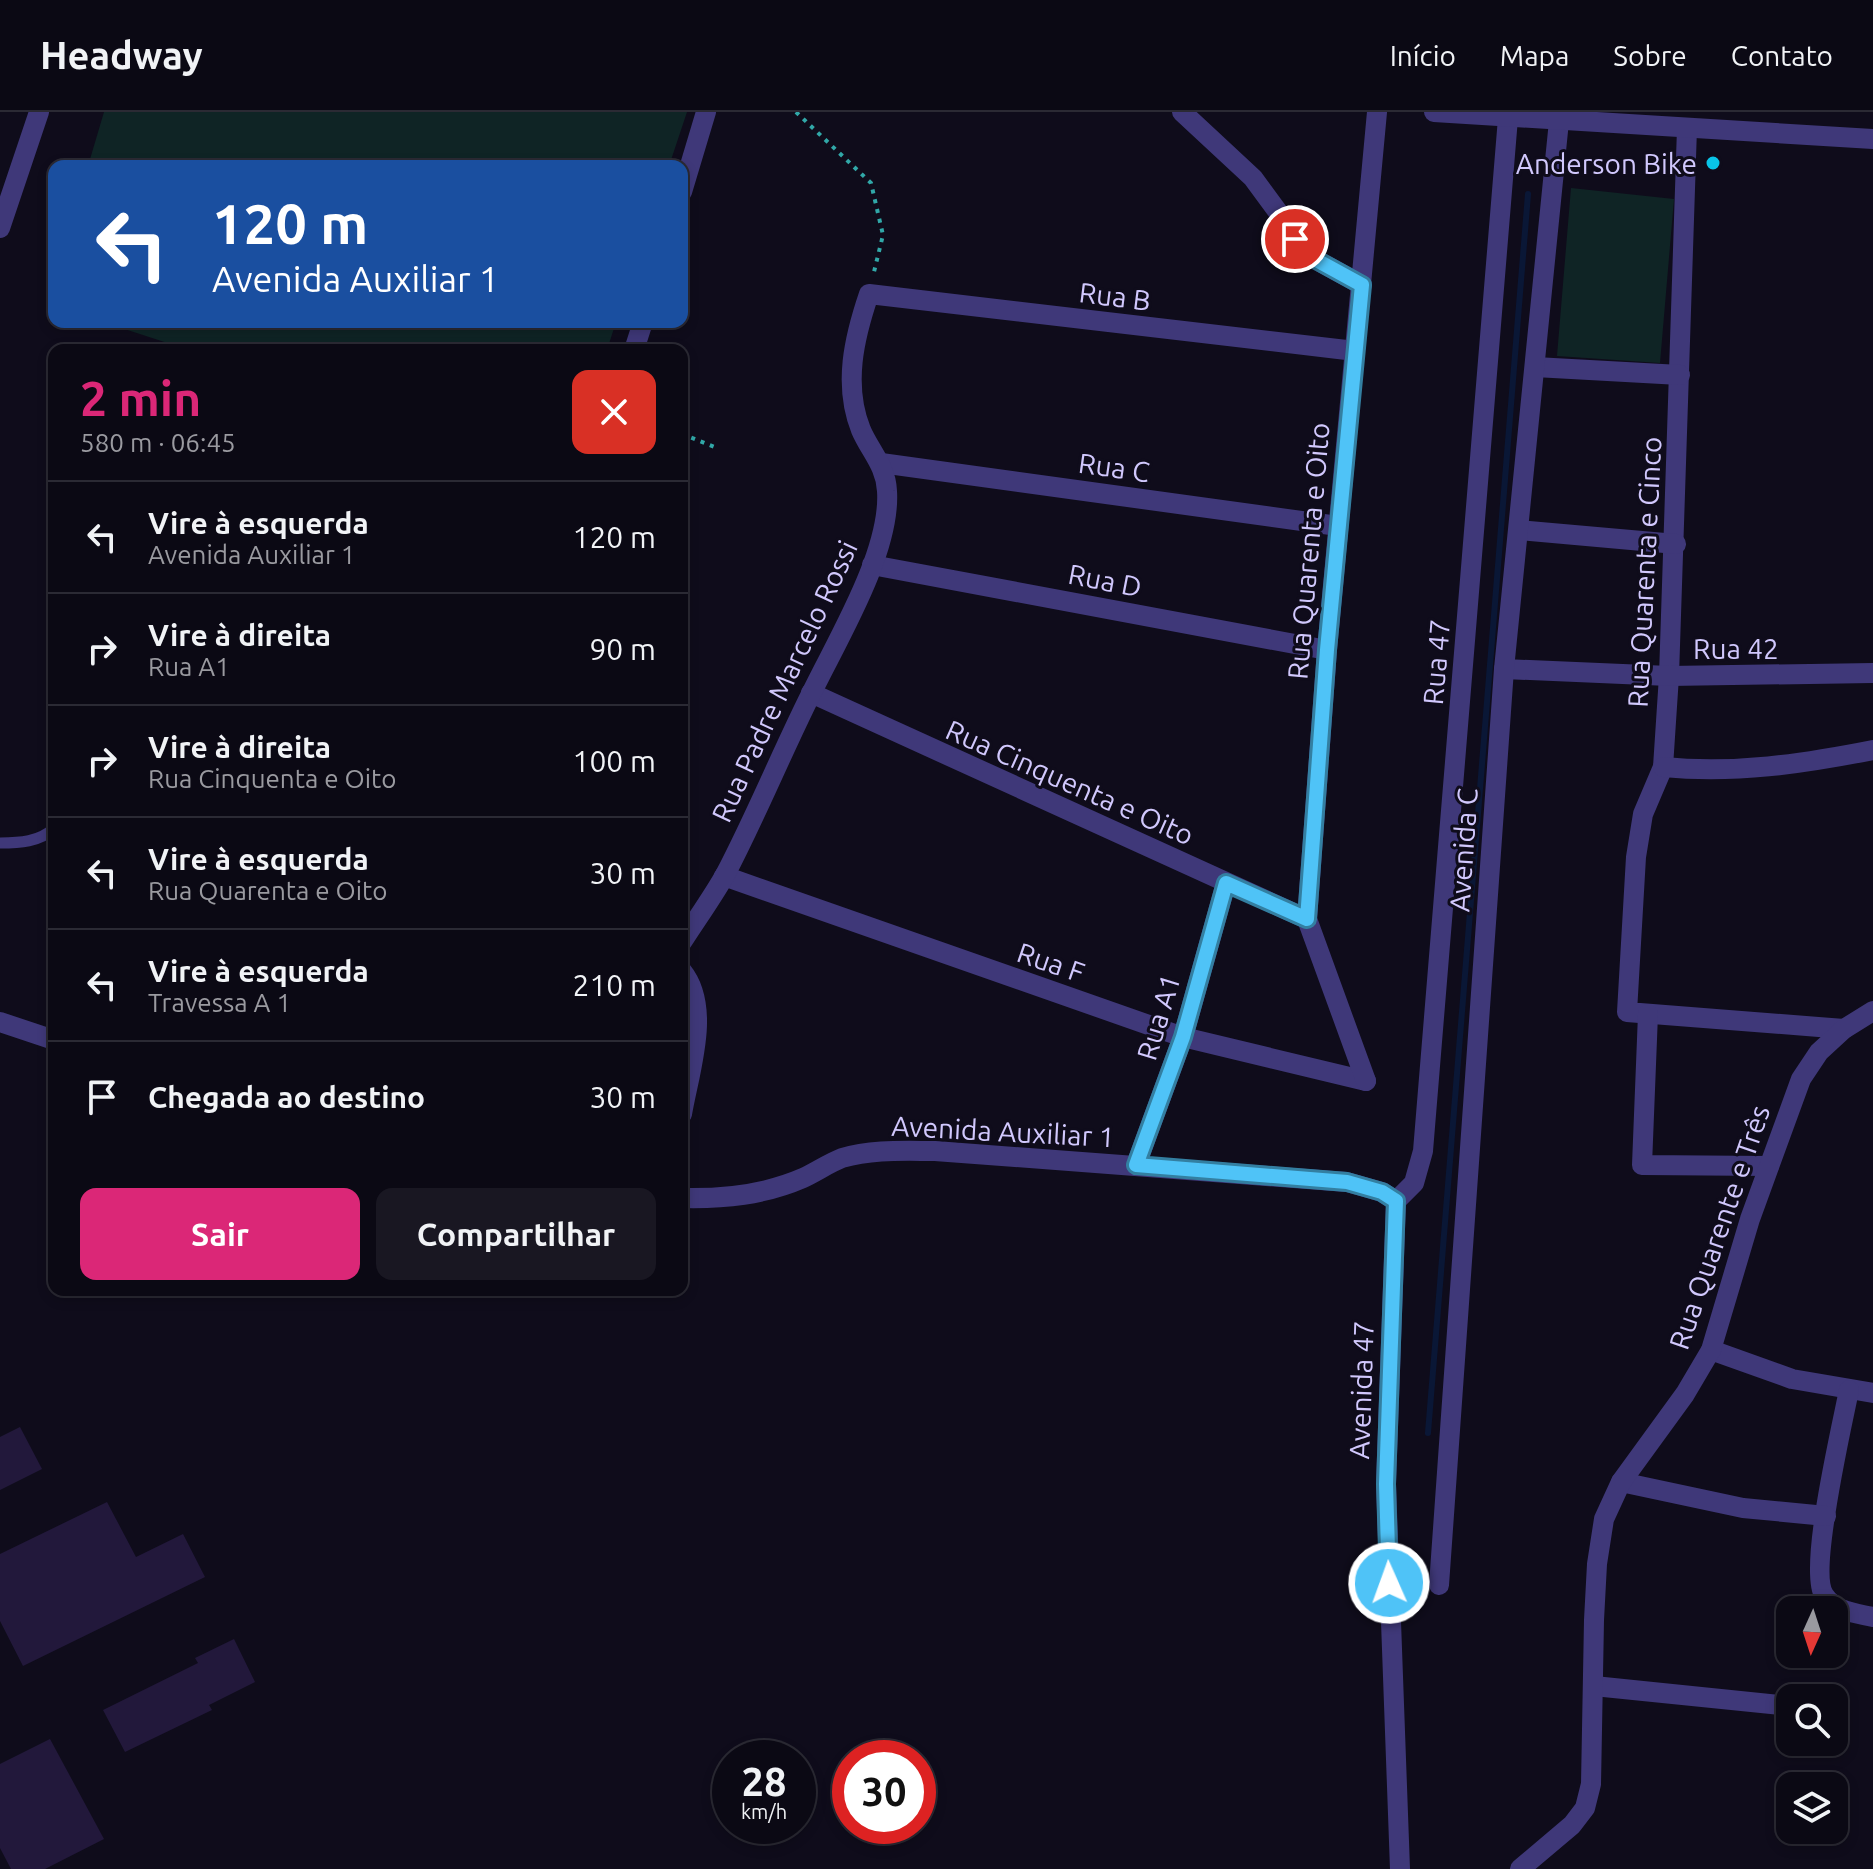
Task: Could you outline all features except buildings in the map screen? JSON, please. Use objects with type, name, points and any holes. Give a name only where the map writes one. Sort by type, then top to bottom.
[{"type":"street","points":[[0,228],[39,112]]},
{"type":"street","points":[[688,172],[706,112]]},
{"type":"street","points":[[1182,112],[1253,178],[1311,257],[1362,285]]},
{"type":"street","name":"Rua Quarenta e Oito","points":[[1366,1081],[1307,919],[1327,650],[1377,112]]},
{"type":"street","points":[[1434,112],[1873,139]]},
{"type":"street","name":"Rua 47","points":[[1396,1201],[1414,1183],[1423,1151],[1508,118]]},
{"type":"street","name":"Avenida C","points":[[1439,1585],[1504,669],[1559,121]]},
{"type":"street","name":"Rua Quarenta e Cinco","points":[[1648,1014],[1627,1012],[1636,857],[1643,814],[1663,767],[1676,544],[1687,128]]},
{"type":"street","name":"Rua B","points":[[869,294],[1355,351]]},
{"type":"street","name":"Rua Padre Marcelo Rossi","points":[[688,933],[724,876],[872,565],[884,521],[887,491],[881,463],[862,433],[852,401],[855,336],[869,294]]},
{"type":"street","points":[[1535,367],[1680,375]]},
{"type":"street","name":"Rua C","points":[[881,463],[1338,526]]},
{"type":"street","points":[[1519,530],[1676,544]]},
{"type":"street","name":"Rua D","points":[[872,565],[1327,650]]},
{"type":"street","name":"Rua 42","points":[[1504,669],[1669,676],[1873,673]]},
{"type":"street","name":"Rua Cinquenta e Oito","points":[[811,693],[1307,919]]},
{"type":"street","points":[[1663,767],[1706,771],[1749,770],[1873,750]]},
{"type":"street","name":"Rua F","points":[[724,876],[1183,1037],[1366,1081]]},
{"type":"street","name":"Rua A1","points":[[1136,1165],[1183,1037],[1226,883]]},
{"type":"street","points":[[688,984],[694,997],[696,1020],[688,1074]]},
{"type":"street","name":"Rua Quarente e Três","points":[[1520,1869],[1572,1825],[1585,1808],[1591,1784],[1597,1564],[1604,1519],[1621,1482],[1685,1394],[1711,1350],[1769,1166],[1801,1079],[1819,1052],[1844,1029],[1873,1011]]},
{"type":"street","points":[[1769,1166],[1642,1165],[1648,1014],[1844,1029]]},
{"type":"street","points":[[0,1022],[48,1038]]},
{"type":"street","name":"Avenida Auxiliar 1","points":[[688,1198],[718,1199],[758,1193],[802,1179],[842,1158],[886,1151],[935,1151],[1347,1182],[1382,1192],[1396,1201]]},
{"type":"street","name":"Avenida 47","points":[[1396,1201],[1386,1484],[1400,1869]]},
{"type":"street","points":[[1711,1350],[1792,1379],[1873,1393]]},
{"type":"street","points":[[1849,1390],[1826,1516],[1819,1581],[1824,1595],[1844,1611],[1873,1617]]},
{"type":"street","points":[[1621,1482],[1729,1506],[1826,1516]]},
{"type":"street","points":[[1594,1686],[1776,1705]]},
{"type":"lane","points":[[0,843],[20,843],[48,833]]},
{"type":"path","points":[[796,112],[871,183],[883,235],[869,294]]},
{"type":"path","points":[[688,436],[717,448]]},
{"type":"green space","points":[[104,112],[687,112],[671,160],[90,160]]},
{"type":"green space","points":[[1571,188],[1674,199],[1660,363],[1557,356]]},
{"type":"green space","points":[[121,328],[614,328],[609,344],[171,344]]},
{"type":"waterway","points":[[1428,1433],[1528,194]]},
{"type":"place","name":"Anderson Bike","points":[[1713,163]]},
{"type":"route","points":[[1295,239],[1311,257],[1362,285],[1327,650],[1307,919],[1226,883],[1183,1037],[1136,1165],[1347,1182],[1368,1186],[1396,1201],[1386,1484],[1389,1583]]}]
